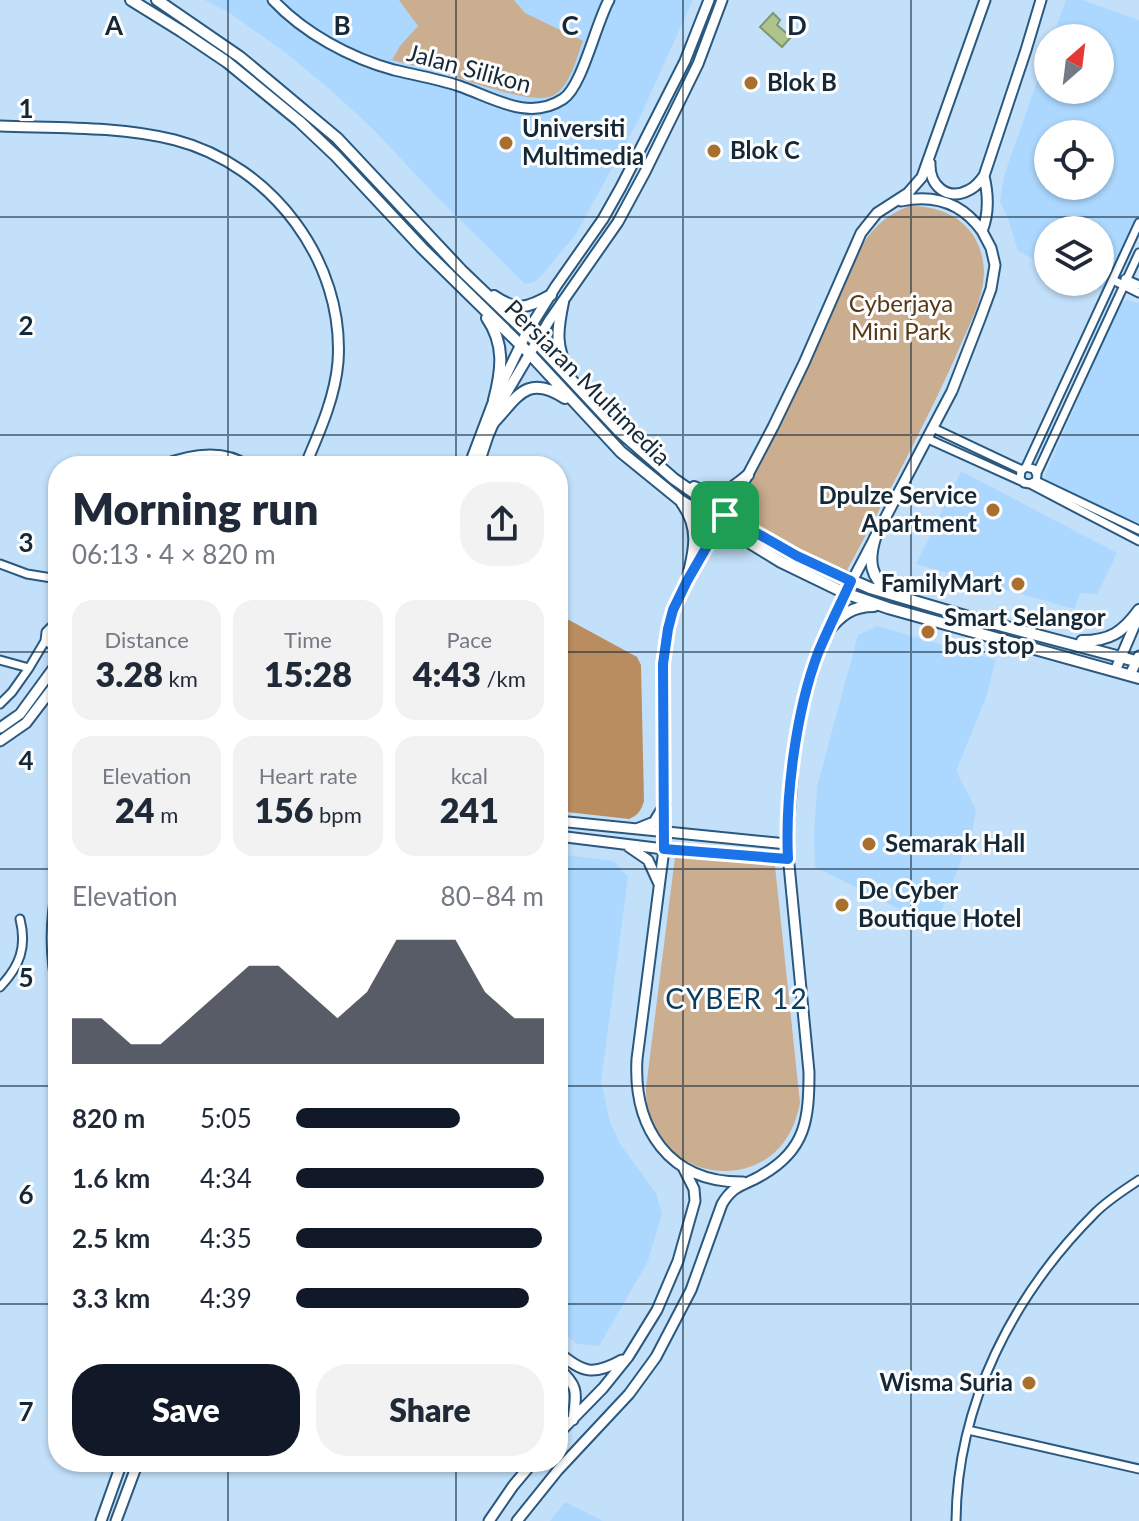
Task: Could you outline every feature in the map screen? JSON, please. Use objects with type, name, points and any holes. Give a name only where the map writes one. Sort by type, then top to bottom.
[{"type":"main road","name":"Persiaran Multimedia","points":[[131,0],[227,62],[299,121],[530,354],[621,452],[680,500],[781,562],[845,593],[888,608],[1135,676]]},
{"type":"main road","name":"Persiaran Multimedia","points":[[157,0],[240,57],[315,118],[360,161],[461,270],[536,342],[619,431],[674,479],[725,515],[797,556],[851,581],[897,597],[1138,659]]},
{"type":"main road","name":"Jalan Silikon","points":[[273,0],[317,35],[373,63],[461,87],[520,108],[542,108],[567,97],[573,90],[609,0]]},
{"type":"main road","points":[[473,456],[494,400],[526,334],[621,187],[685,61],[709,0]]},
{"type":"main road","points":[[481,456],[506,394],[536,342],[612,231],[645,172],[698,64],[722,0]]},
{"type":"main road","points":[[746,1182],[705,1178],[681,1164],[653,1138],[640,1107],[636,1077],[666,833],[663,664],[668,629],[687,581],[748,475],[804,363],[861,233],[877,213],[916,186],[925,171],[985,0]]},
{"type":"main road","points":[[935,141],[929,168],[939,188],[951,193],[963,193],[975,187],[984,176],[1041,0]]},
{"type":"main road","points":[[0,126],[88,129],[176,140],[239,168],[273,195],[316,257],[326,279],[337,329],[336,376],[322,426],[309,456]]},
{"type":"main road","points":[[982,231],[987,217],[984,176]]},
{"type":"main road","points":[[568,1460],[629,1394],[669,1336],[691,1290],[729,1192],[778,1166],[794,1147],[806,1123],[809,1108],[807,1039],[787,844],[798,731],[818,655],[828,631],[851,581],[952,391],[994,277],[991,248],[976,222],[960,208],[941,200],[915,198],[894,202]]},
{"type":"main road","points":[[461,270],[511,306],[524,307],[551,295]]},
{"type":"main road","points":[[463,288],[492,326],[501,349],[500,375],[494,400]]},
{"type":"main road","points":[[563,302],[558,330],[559,351],[567,370],[585,395]]},
{"type":"main road","points":[[493,423],[514,398],[528,389],[550,390],[574,403]]},
{"type":"main road","points":[[619,431],[704,492],[724,493],[748,475]]},
{"type":"main road","points":[[188,456],[215,456]]},
{"type":"main road","points":[[680,500],[691,518],[695,540],[687,581]]},
{"type":"main road","points":[[875,538],[871,569],[877,580],[897,597]]},
{"type":"main road","points":[[828,631],[849,610],[868,606],[888,608]]},
{"type":"main road","points":[[1052,638],[1081,641],[1108,638],[1139,613]]},
{"type":"main road","points":[[1115,671],[1139,613]]},
{"type":"main road","points":[[1135,676],[1138,659]]},
{"type":"main road","points":[[0,728],[20,714],[48,676]]},
{"type":"main road","points":[[0,741],[26,723],[48,694]]},
{"type":"main road","points":[[631,829],[654,822],[665,803]]},
{"type":"main road","points":[[568,822],[787,844]]},
{"type":"main road","points":[[568,837],[788,859]]},
{"type":"main road","points":[[614,843],[644,856],[652,865],[660,887]]},
{"type":"main road","points":[[568,1425],[628,1357],[657,1310],[685,1241],[695,1201],[694,1189],[681,1164]]},
{"type":"main road","points":[[568,1360],[590,1371],[604,1370],[628,1357]]},
{"type":"main road","points":[[568,1378],[575,1388],[573,1420]]},
{"type":"main road","points":[[101,1521],[118,1472]]},
{"type":"main road","points":[[116,1521],[134,1472]]},
{"type":"main road","points":[[489,1521],[525,1472]]},
{"type":"main road","points":[[517,1521],[557,1472]]},
{"type":"street","points":[[1139,223],[1114,277],[1139,285]]},
{"type":"street","points":[[928,439],[1026,484],[1034,479],[1139,253]]},
{"type":"street","points":[[1125,282],[1139,293]]},
{"type":"street","points":[[1021,481],[1020,475],[1105,296]]},
{"type":"street","points":[[1087,336],[1098,341]]},
{"type":"street","points":[[1069,377],[1080,381]]},
{"type":"street","points":[[1058,399],[1069,404]]},
{"type":"street","points":[[933,428],[1024,469],[1034,469],[1034,479]]},
{"type":"street","points":[[1034,479],[1139,530]]},
{"type":"street","points":[[1034,479],[1139,541]]},
{"type":"street","points":[[0,564],[48,577]]},
{"type":"street","points":[[0,704],[29,668],[48,631]]},
{"type":"street","points":[[0,660],[29,668]]},
{"type":"street","points":[[0,987],[21,956],[23,938],[20,919]]},
{"type":"street","points":[[956,1521],[960,1468],[968,1430],[986,1372],[1002,1337],[1046,1268],[1095,1213],[1139,1180]]},
{"type":"street","points":[[968,1430],[1139,1469]]},
{"type":"shaded area","name":"Universiti Multimedia","points":[[205,0],[693,0],[639,119],[576,234],[541,276],[525,284],[372,128],[327,87],[285,52],[228,12]]},
{"type":"shaded area","points":[[1066,0],[1082,0],[1139,20],[1139,216],[1114,267],[1114,216],[1034,216],[1034,259],[1018,251],[1000,201],[1004,176],[1034,90],[1034,104],[1114,104],[1114,24],[1057,24]]},
{"type":"shaded area","points":[[773,13],[780,20],[777,25],[791,37],[782,47],[760,27]]},
{"type":"shaded area","points":[[1127,300],[1139,303],[1139,524],[1044,477],[1120,303]]},
{"type":"shaded area","points":[[961,471],[1117,553],[1097,594],[1080,594],[1074,609],[916,564]]},
{"type":"shaded area","points":[[568,619],[637,657],[641,665],[644,801],[639,812],[629,819],[568,812]]},
{"type":"shaded area","points":[[877,626],[996,660],[985,700],[956,771],[976,810],[972,833],[935,927],[815,867],[817,787],[858,635]]},
{"type":"shaded area","points":[[568,855],[614,861],[628,877],[601,1082],[610,1122],[620,1144],[656,1193],[662,1214],[647,1263],[599,1346],[577,1344],[568,1336]]},
{"type":"shaded area","points":[[565,1502],[603,1521],[550,1521]]},
{"type":"green space","points":[[399,0],[514,0],[525,13],[583,41],[569,78],[560,91],[545,98],[516,95],[392,60],[418,26]]},
{"type":"green space","name":"Cyberjaya Mini Park","points":[[910,206],[939,210],[962,222],[971,232],[982,256],[983,282],[974,316],[942,385],[846,572],[732,513],[799,383],[859,250],[880,223]]},
{"type":"green space","points":[[675,857],[775,866],[800,1103],[784,1142],[769,1157],[733,1171],[694,1165],[677,1155],[663,1142],[648,1111],[646,1088]]},
{"type":"place","name":"Blok B","points":[[751,83]]},
{"type":"place","name":"Universiti Multimedia","points":[[506,143]]},
{"type":"place","name":"Blok C","points":[[714,151]]},
{"type":"place","name":"Dpulze Service Apartment","points":[[993,510]]},
{"type":"place","name":"FamilyMart","points":[[1018,584]]},
{"type":"place","name":"Smart Selangor bus stop","points":[[928,632]]},
{"type":"place","name":"Semarak Hall","points":[[869,844]]},
{"type":"place","name":"De Cyber Boutique Hotel","points":[[842,905]]},
{"type":"place","name":"Wisma Suria","points":[[1029,1383]]},
{"type":"district","name":"CYBER 12","points":[[737,999]]},
{"type":"route","points":[[725,515],[797,556],[851,581],[818,655],[803,704],[792,775],[788,859],[664,849],[663,664],[668,629],[687,581],[725,515]]}]
